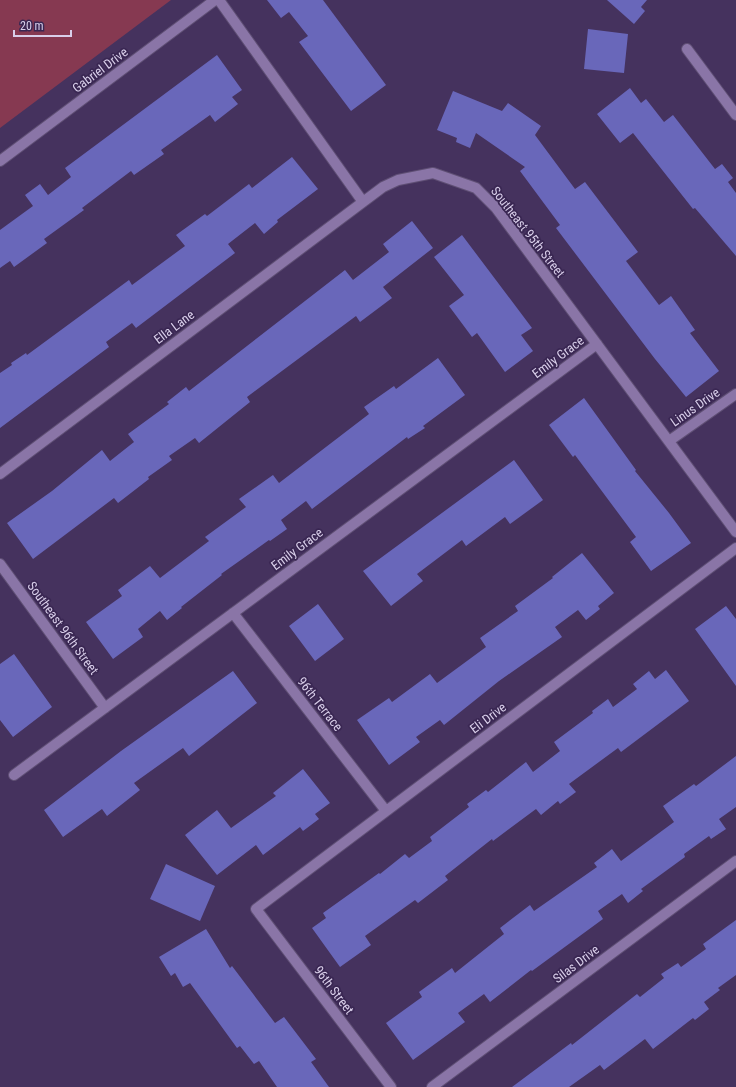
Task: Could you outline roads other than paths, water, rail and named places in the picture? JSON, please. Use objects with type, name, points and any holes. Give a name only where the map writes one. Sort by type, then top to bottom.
[{"type":"street","name":"Gabriel Drive","points":[[0,161],[215,0]]},
{"type":"street","points":[[219,0],[363,202]]},
{"type":"street","points":[[687,50],[736,115]]},
{"type":"street","name":"Southeast 95th Street","points":[[363,202],[384,187],[398,180],[420,174],[433,173],[476,188],[496,208],[736,532]]},
{"type":"street","name":"Ella Lane","points":[[0,474],[363,202]]},
{"type":"street","name":"Emily Grace","points":[[14,776],[597,344]]},
{"type":"street","name":"Linus Drive","points":[[669,441],[736,394]]},
{"type":"street","name":"Eli Drive","points":[[256,909],[736,548]]},
{"type":"street","name":"Southeast 96th Street","points":[[0,564],[105,708]]},
{"type":"street","name":"96th Terrace","points":[[233,613],[386,811]]},
{"type":"street","name":"Silas Drive","points":[[432,1087],[736,861]]},
{"type":"street","name":"96th Street","points":[[256,909],[391,1087]]}]
